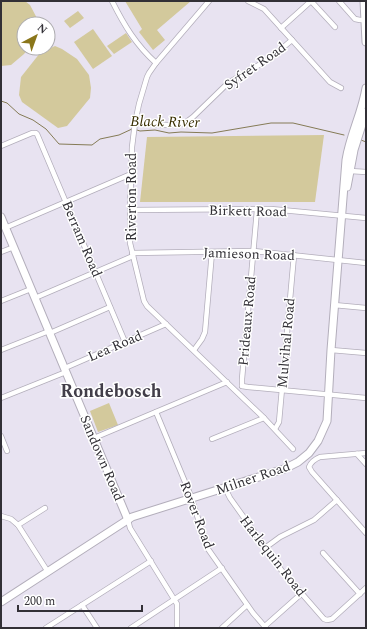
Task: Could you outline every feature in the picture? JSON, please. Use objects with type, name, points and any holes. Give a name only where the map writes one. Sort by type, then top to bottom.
[{"type":"main road","points":[[364,1],[366,42]]},
{"type":"main road","name":"Milner Road","points":[[1,602],[128,520],[284,469],[305,456],[318,441],[328,417],[334,305],[347,148],[363,103],[366,88]]},
{"type":"main road","name":"Milner Road","points":[[342,214],[354,150],[366,112]]},
{"type":"main road","name":"Sandown Road","points":[[1,217],[128,520]]},
{"type":"street","points":[[112,1],[136,43],[156,63]]},
{"type":"street","name":"Riverton Road","points":[[209,1],[156,63],[147,77],[134,124],[131,174],[130,238],[145,304],[237,391],[293,449]]},
{"type":"street","points":[[248,1],[264,9],[330,82],[341,88]]},
{"type":"street","points":[[281,28],[311,1],[335,28]]},
{"type":"street","points":[[338,1],[355,19],[366,20]]},
{"type":"street","name":"Syfret Road","points":[[134,124],[174,125],[185,123],[193,118],[228,83],[269,59],[292,40]]},
{"type":"street","name":"Berram Road","points":[[1,146],[32,133],[36,133],[39,137],[125,342]]},
{"type":"street","points":[[350,171],[366,172]]},
{"type":"street","points":[[5,228],[131,174]]},
{"type":"street","name":"Birkett Road","points":[[130,210],[272,209],[342,214],[366,218]]},
{"type":"street","name":"Prideaux Road","points":[[242,386],[257,210]]},
{"type":"street","points":[[1,252],[14,247]]},
{"type":"street","name":"Jamieson Road","points":[[35,298],[96,272],[133,254],[253,251],[366,262]]},
{"type":"street","points":[[194,350],[205,332],[212,252]]},
{"type":"street","name":"Mulvihal Road","points":[[275,430],[279,422],[294,255]]},
{"type":"street","points":[[1,301],[31,289]]},
{"type":"street","points":[[334,305],[366,308]]},
{"type":"street","points":[[1,350],[50,332],[110,307]]},
{"type":"street","name":"Lea Road","points":[[1,398],[166,324]]},
{"type":"street","points":[[331,350],[366,353]]},
{"type":"street","points":[[94,438],[227,382]]},
{"type":"street","points":[[237,391],[242,386],[248,388],[366,398]]},
{"type":"street","name":"Rover Road","points":[[156,412],[192,499],[208,549],[253,613],[266,627]]},
{"type":"street","points":[[212,439],[264,418]]},
{"type":"street","points":[[1,436],[7,451]]},
{"type":"street","points":[[366,453],[325,456],[316,459],[309,467],[310,470],[366,532]]},
{"type":"street","points":[[357,454],[366,464]]},
{"type":"street","name":"Harlequin Road","points":[[225,488],[230,498],[282,571],[321,616],[327,620],[332,618],[360,594]]},
{"type":"street","points":[[265,548],[280,536],[314,520],[337,500]]},
{"type":"street","points":[[18,525],[44,508]]},
{"type":"street","points":[[1,516],[11,519],[18,525],[48,572]]},
{"type":"street","name":"Sandown Road","points":[[128,520],[130,528],[151,560],[177,606],[177,628]]},
{"type":"street","points":[[323,552],[360,594],[366,588]]},
{"type":"street","points":[[46,628],[151,560]]},
{"type":"street","points":[[131,628],[222,568]]},
{"type":"street","points":[[266,627],[301,594]]},
{"type":"street","points":[[82,605],[97,628]]},
{"type":"street","points":[[222,628],[248,605]]},
{"type":"shaded area","points":[[1,1],[25,1],[30,5],[36,16],[16,16],[16,56],[22,56],[11,65],[1,66]]},
{"type":"shaded area","points":[[125,1],[191,1],[157,30],[165,40],[153,50],[139,32],[142,29]]},
{"type":"shaded area","points":[[78,11],[84,18],[70,28],[64,21]]},
{"type":"shaded area","points":[[93,29],[112,56],[93,69],[74,42]]},
{"type":"shaded area","points":[[126,33],[132,42],[114,54],[107,46]]},
{"type":"shaded area","points":[[56,46],[77,59],[89,75],[91,88],[90,98],[67,126],[58,128],[22,102],[19,95],[21,77],[38,56],[56,56]]},
{"type":"shaded area","points":[[324,135],[315,202],[140,202],[147,137]]},
{"type":"shaded area","points":[[109,403],[118,425],[98,432],[90,411]]},
{"type":"waterway","name":"Black River","points":[[1,101],[7,103],[19,114],[33,120],[46,129],[59,144],[92,145],[100,139],[119,135],[132,129]]},
{"type":"waterway","name":"Black River","points":[[137,130],[155,130],[169,133],[212,133],[271,123],[293,123],[344,135]]},
{"type":"waterway","name":"Black River","points":[[361,140],[366,142]]},
{"type":"district","name":"Rondebosch","points":[[111,391]]}]
